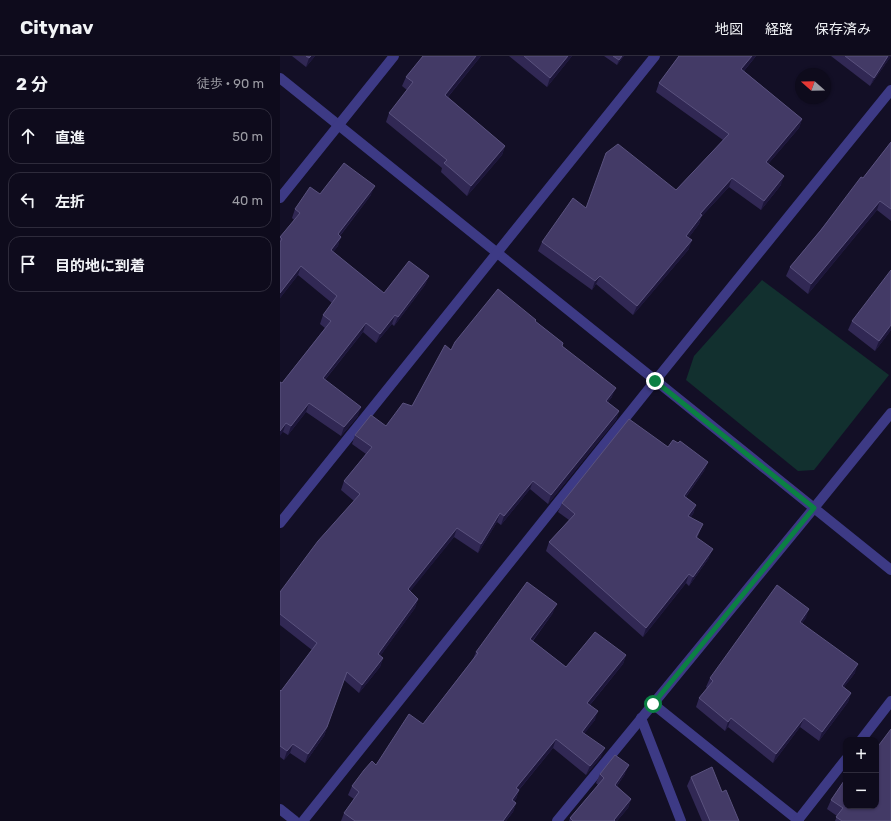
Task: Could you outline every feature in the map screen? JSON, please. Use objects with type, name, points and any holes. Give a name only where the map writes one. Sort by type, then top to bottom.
[{"type":"street","points":[[280,198],[394,56]]},
{"type":"street","points":[[280,523],[655,56]]},
{"type":"street","points":[[280,78],[891,570]]},
{"type":"street","points":[[303,821],[655,381],[891,90]]},
{"type":"street","points":[[557,821],[891,413]]},
{"type":"street","points":[[863,737],[891,701]]},
{"type":"street","points":[[653,704],[798,820],[843,763]]},
{"type":"street","points":[[641,718],[681,821]]},
{"type":"street","points":[[280,809],[295,821]]},
{"type":"green space","points":[[762,280],[889,375],[814,470],[798,471],[686,380],[694,356]]},
{"type":"building","points":[[423,56],[476,56],[445,95],[505,146],[471,186],[444,163],[447,160],[389,113],[413,82],[406,77]]},
{"type":"building","points":[[524,56],[568,56],[550,78]]},
{"type":"building","points":[[613,56],[622,56],[619,60]]},
{"type":"building","points":[[679,56],[752,56],[741,69],[802,119],[766,162],[784,176],[764,201],[732,178],[700,214],[702,215],[686,236],[692,240],[637,306],[600,276],[595,281],[542,242],[573,198],[586,208],[606,153],[618,144],[676,190],[729,134],[659,83]]},
{"type":"building","points":[[845,56],[888,56],[874,78]]},
{"type":"building","points":[[891,142],[891,209],[880,201],[811,284],[790,267],[821,230],[861,177],[863,178]]},
{"type":"building","points":[[344,163],[375,186],[338,234],[341,237],[331,250],[384,293],[409,261],[429,276],[398,317],[395,315],[380,334],[366,323],[323,378],[361,407],[344,427],[309,403],[291,426],[286,423],[280,431],[280,382],[282,383],[331,321],[323,315],[337,296],[301,266],[280,293],[280,242],[282,239],[280,237],[300,213],[295,209],[310,187],[320,194]]},
{"type":"building","points":[[891,270],[891,325],[879,341],[852,321]]},
{"type":"building","points":[[498,289],[563,343],[562,346],[616,388],[606,401],[619,411],[551,495],[533,481],[504,516],[500,513],[481,544],[457,528],[408,589],[418,599],[378,654],[383,658],[362,685],[347,672],[327,727],[308,754],[293,744],[287,751],[280,746],[280,690],[281,691],[317,643],[280,614],[280,592],[318,541],[360,494],[344,481],[372,447],[355,435],[371,415],[386,426],[403,403],[412,406],[445,345],[451,350],[455,342]]},
{"type":"building","points":[[629,419],[668,447],[673,440],[678,443],[680,441],[708,462],[684,496],[696,505],[688,516],[703,524],[696,537],[713,549],[693,577],[689,574],[646,628],[549,542],[575,514],[562,503]]},
{"type":"building","points":[[527,582],[557,604],[530,639],[566,667],[595,632],[626,655],[587,703],[598,711],[582,732],[605,748],[590,766],[556,739],[516,788],[519,790],[512,800],[516,803],[503,821],[355,821],[344,813],[359,792],[352,786],[364,770],[372,761],[376,765],[409,714],[423,724],[478,653],[476,652]]},
{"type":"building","points":[[777,585],[809,609],[800,622],[858,664],[842,686],[851,693],[822,732],[804,718],[776,754],[731,718],[728,722],[699,698],[713,681],[710,678]]},
{"type":"building","points":[[891,729],[891,821],[842,821],[836,817],[843,808],[879,809],[879,745]]},
{"type":"building","points":[[615,755],[629,765],[615,785],[631,799],[614,820],[615,821],[573,821],[570,818],[604,778],[600,774]]},
{"type":"building","points":[[712,767],[722,792],[726,790],[739,821],[710,821],[691,777]]},
{"type":"building","points":[[843,782],[843,808],[831,800]]},
{"type":"route","points":[[653,704],[814,508],[655,381]]}]
